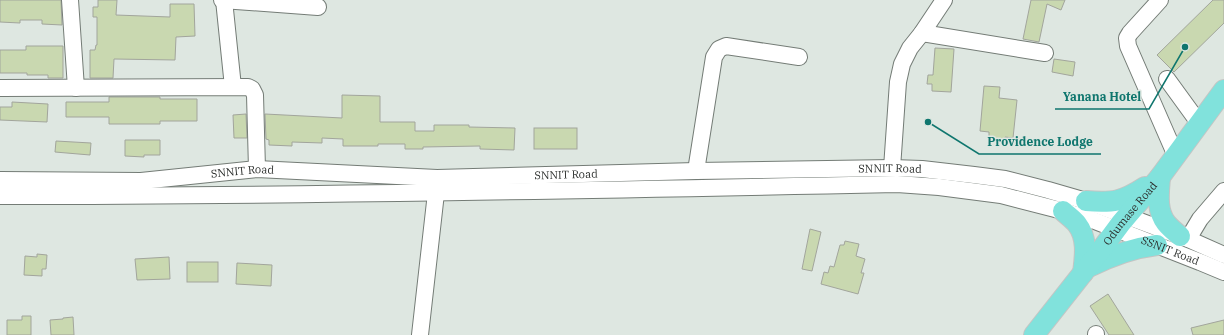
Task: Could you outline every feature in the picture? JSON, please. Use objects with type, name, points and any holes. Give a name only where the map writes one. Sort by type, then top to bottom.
[{"type":"main road","name":"Odumase Road","points":[[1034,335],[1121,223],[1160,177],[1224,90]]},
{"type":"main road","points":[[1086,201],[1111,202],[1121,200],[1135,194],[1160,177]]},
{"type":"main road","points":[[1160,177],[1159,202],[1161,214],[1166,223],[1184,238]]},
{"type":"main road","points":[[1063,211],[1080,228],[1084,238],[1086,255],[1085,270]]},
{"type":"main road","points":[[1085,270],[1109,257],[1132,249],[1157,245]]},
{"type":"street","points":[[70,0],[76,88]]},
{"type":"street","points":[[233,87],[223,0],[318,7]]},
{"type":"street","points":[[892,168],[898,82],[902,64],[910,48],[944,0]]},
{"type":"street","points":[[1160,0],[1127,38],[1128,46],[1176,156]]},
{"type":"street","points":[[922,33],[1045,53]]},
{"type":"street","points":[[696,171],[714,57],[719,49],[726,46],[799,57]]},
{"type":"street","points":[[1167,79],[1199,123]]},
{"type":"street","points":[[0,88],[248,87],[252,89],[255,95],[257,169]]},
{"type":"street","name":"SNNIT Road","points":[[0,180],[118,188],[436,193],[614,181],[642,173],[892,168],[922,169],[1005,180],[1065,195],[1086,201],[1121,223]]},
{"type":"street","name":"SNNIT Road","points":[[141,188],[257,169],[437,178],[614,181],[643,189],[897,184],[939,187],[1001,195],[1090,219],[1121,223]]},
{"type":"street","points":[[642,173],[643,189]]},
{"type":"street","name":"SNNIT Road","points":[[0,196],[118,188]]},
{"type":"street","points":[[1184,238],[1224,191]]},
{"type":"street","points":[[420,335],[436,193]]},
{"type":"street","name":"SSNIT Road","points":[[1121,223],[1184,238],[1224,255]]},
{"type":"street","name":"SSNIT Road","points":[[1121,223],[1157,245],[1224,272]]},
{"type":"building","points":[[0,0],[61,0],[62,25],[42,24],[42,20],[20,20],[20,23],[0,22]]},
{"type":"building","points":[[98,0],[117,0],[116,15],[170,17],[170,4],[194,4],[195,36],[176,37],[175,60],[114,59],[113,78],[90,78],[90,50],[95,50],[97,45],[97,17],[93,17],[93,7],[98,7]]},
{"type":"building","points":[[1031,0],[1065,0],[1061,10],[1047,4],[1039,42],[1023,39]]},
{"type":"building","points":[[1213,0],[1224,0],[1224,23],[1174,72],[1157,55]]},
{"type":"building","points":[[26,46],[63,46],[63,78],[48,78],[48,75],[27,75],[27,73],[0,73],[0,50],[26,50]]},
{"type":"building","points":[[935,48],[954,49],[951,92],[932,91],[932,84],[927,84],[928,75],[933,75]]},
{"type":"building","points":[[1054,59],[1075,62],[1073,76],[1052,72]]},
{"type":"building","points":[[984,86],[1000,87],[999,98],[1017,100],[1013,138],[1005,137],[1005,140],[989,139],[989,132],[980,131]]},
{"type":"building","points":[[342,95],[380,96],[380,122],[415,122],[415,131],[434,131],[434,125],[469,125],[469,127],[515,128],[514,150],[480,149],[480,146],[423,147],[423,149],[405,149],[405,144],[343,146],[343,139],[322,138],[322,143],[292,142],[292,146],[269,145],[269,140],[266,139],[265,114],[342,118]]},
{"type":"building","points":[[109,97],[197,99],[197,121],[160,121],[160,124],[109,124],[109,117],[66,117],[66,102],[109,102]]},
{"type":"building","points":[[12,102],[48,104],[47,122],[0,120],[0,107],[12,107]]},
{"type":"building","points":[[246,114],[247,138],[234,138],[233,115]]},
{"type":"building","points":[[534,128],[577,128],[577,149],[534,149]]},
{"type":"building","points":[[125,140],[160,140],[160,155],[144,155],[144,157],[125,156]]},
{"type":"building","points":[[56,141],[91,143],[90,155],[55,152]]},
{"type":"building","points":[[810,229],[821,232],[812,271],[802,269]]},
{"type":"building","points":[[845,241],[859,244],[856,256],[865,259],[861,273],[864,273],[858,294],[821,284],[824,272],[828,273],[830,266],[834,267],[840,245],[844,245]]},
{"type":"building","points":[[37,254],[47,255],[46,269],[42,269],[42,276],[24,275],[25,256],[37,257]]},
{"type":"building","points":[[169,257],[170,279],[137,280],[135,259]]},
{"type":"building","points":[[187,262],[218,262],[218,282],[187,282]]},
{"type":"building","points":[[237,263],[272,265],[271,286],[236,284]]},
{"type":"building","points":[[1108,294],[1134,335],[1109,335],[1090,306]]},
{"type":"building","points":[[22,316],[31,316],[31,335],[7,335],[7,320],[22,320]]},
{"type":"building","points":[[73,317],[74,335],[51,335],[50,320]]},
{"type":"building","points":[[1224,320],[1224,335],[1193,335],[1191,328]]},
{"type":"place","name":"Yanana Hotel","points":[[1185,47]]},
{"type":"place","name":"Providence Lodge","points":[[928,122]]}]
